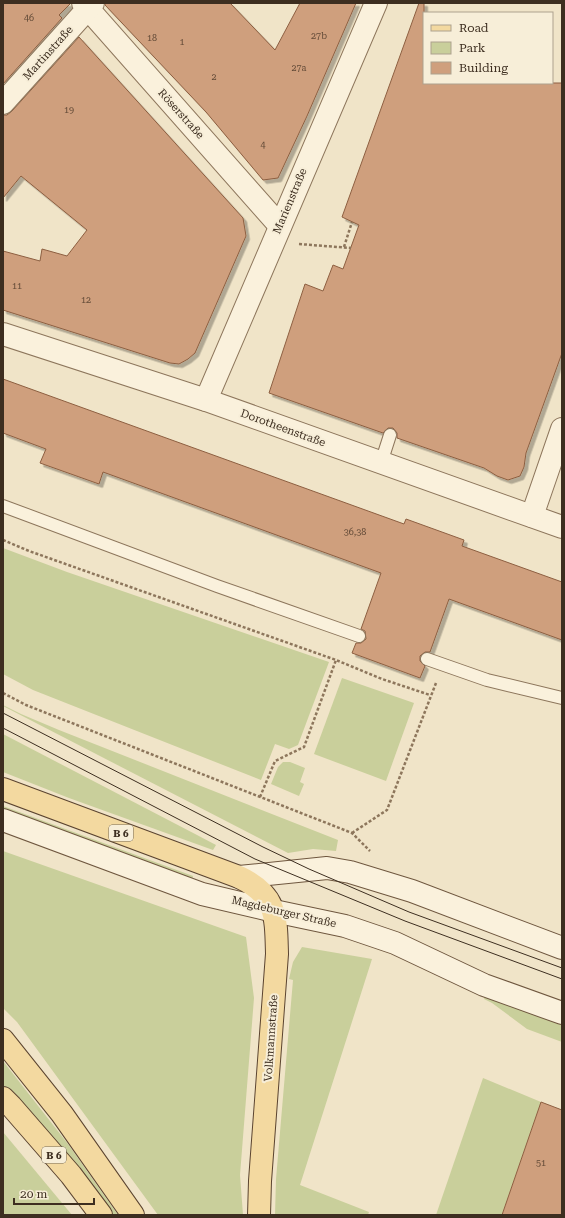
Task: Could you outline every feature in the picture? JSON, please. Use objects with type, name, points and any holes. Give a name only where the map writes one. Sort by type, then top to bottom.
[{"type":"main road","name":"B 6","points":[[3,789],[239,877]]},
{"type":"main road","name":"Volkmannstraße","points":[[239,877],[250,882],[261,890],[268,899],[274,911],[276,928],[277,954],[260,1181],[259,1215]]},
{"type":"main road","points":[[3,1040],[62,1114],[133,1215]]},
{"type":"main road","name":"B 6","points":[[3,1098],[71,1175],[101,1215]]},
{"type":"street","name":"Marienstraße","points":[[206,400],[376,3]]},
{"type":"street","name":"Röserstraße","points":[[88,5],[276,234]]},
{"type":"street","name":"Martinstraße","points":[[3,103],[88,5]]},
{"type":"street","name":"Dorotheenstraße","points":[[3,334],[206,400],[562,527]]},
{"type":"street","points":[[532,516],[562,428]]},
{"type":"street","name":"Magdeburger Straße","points":[[3,820],[202,894],[345,926],[394,943],[484,985],[562,1013]]},
{"type":"street","points":[[239,877],[321,869],[350,872],[412,891],[562,948]]},
{"type":"lane","points":[[380,463],[390,435]]},
{"type":"lane","points":[[3,506],[217,586],[359,636]]},
{"type":"lane","points":[[427,659],[487,680],[562,698]]},
{"type":"path","points":[[344,247],[352,222]]},
{"type":"path","points":[[276,234],[351,248]]},
{"type":"path","points":[[3,540],[36,554],[336,660],[382,679],[430,695]]},
{"type":"path","points":[[260,797],[275,761],[304,747],[336,660]]},
{"type":"path","points":[[3,693],[26,705],[352,833],[387,810],[430,695],[444,666]]},
{"type":"green space","points":[[3,548],[67,572],[329,662],[298,745],[289,749],[275,744],[261,780],[33,690],[3,674]]},
{"type":"green space","points":[[342,678],[414,703],[386,781],[314,754]]},
{"type":"green space","points":[[3,705],[59,730],[338,840],[336,851],[313,849],[288,853]]},
{"type":"green space","points":[[3,734],[216,845],[213,850],[69,798],[3,772]]},
{"type":"green space","points":[[283,762],[290,762],[305,768],[300,782],[304,784],[299,796],[271,784],[278,767]]},
{"type":"green space","points":[[3,806],[193,876],[192,881],[3,812]]},
{"type":"green space","points":[[3,851],[246,937],[254,998],[240,1175],[243,1215],[158,1215],[17,1022],[3,1008]]},
{"type":"green space","points":[[302,947],[372,959],[300,1185],[369,1212],[368,1215],[275,1215],[276,1179],[293,980],[289,979],[293,962]]},
{"type":"green space","points":[[485,996],[562,1024],[562,1042],[527,1029],[492,1003],[484,999]]},
{"type":"green space","points":[[3,1061],[68,1144],[118,1215],[110,1215],[3,1088]]},
{"type":"green space","points":[[483,1078],[541,1102],[502,1215],[436,1215]]},
{"type":"green space","points":[[3,1132],[72,1215],[3,1215]]},
{"type":"building","points":[[3,3],[71,3],[59,15],[62,18],[3,84]]},
{"type":"building","points":[[105,3],[230,3],[275,50],[300,3],[356,3],[307,116],[278,178],[263,180],[206,112],[105,5]]},
{"type":"building","points":[[419,3],[424,3],[423,84],[562,83],[562,353],[526,453],[524,467],[520,476],[508,480],[497,476],[484,468],[397,438],[397,433],[393,428],[388,428],[383,433],[269,393],[305,284],[323,291],[333,265],[343,269],[359,225],[342,217]]},
{"type":"building","points":[[79,37],[243,218],[246,236],[195,353],[179,364],[170,363],[3,310],[3,251],[40,261],[42,249],[67,256],[87,230],[21,176],[3,198],[3,115],[7,115],[12,111]]},
{"type":"building","points":[[3,379],[404,524],[406,519],[464,540],[462,546],[562,582],[562,640],[449,599],[430,652],[425,652],[420,656],[420,661],[425,666],[420,678],[352,653],[356,643],[361,643],[366,639],[365,631],[361,629],[381,573],[103,472],[99,484],[40,463],[46,449],[3,433]]},
{"type":"building","points":[[541,1102],[562,1110],[562,1215],[502,1215]]},
{"type":"tram line","points":[[3,713],[263,847],[309,869],[409,912],[562,968]]},
{"type":"tram line","points":[[3,728],[255,859],[405,921],[562,979]]}]
